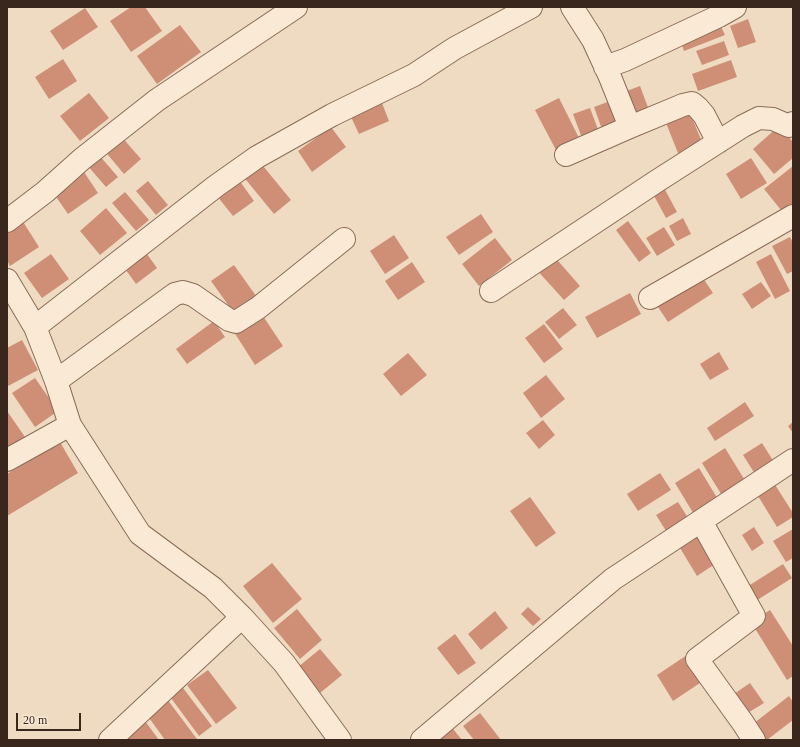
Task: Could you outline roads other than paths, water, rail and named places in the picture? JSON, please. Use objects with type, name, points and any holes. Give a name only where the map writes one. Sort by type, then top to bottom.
[{"type":"street","points":[[7,221],[45,192],[82,158],[157,100],[296,7]]},
{"type":"street","points":[[35,328],[210,191],[257,157],[332,114],[414,75],[455,48],[531,7]]},
{"type":"street","points":[[572,7],[593,40],[630,126]]},
{"type":"street","points":[[605,66],[625,60],[735,7]]},
{"type":"street","points":[[566,155],[630,126],[684,105],[692,104],[704,115],[718,142]]},
{"type":"street","points":[[491,291],[743,126],[759,118],[774,119],[789,126],[793,124]]},
{"type":"street","points":[[650,298],[793,216]]},
{"type":"street","points":[[56,381],[176,294],[183,292],[193,295],[229,320],[236,322],[258,308],[344,239]]},
{"type":"street","points":[[7,280],[35,328],[56,381],[70,425],[140,534],[214,588],[284,664],[340,740]]},
{"type":"street","points":[[7,460],[70,425]]},
{"type":"street","points":[[422,740],[613,579],[793,460]]},
{"type":"street","points":[[701,521],[754,616],[697,659],[744,723],[754,740]]},
{"type":"street","points":[[110,740],[242,617]]}]
